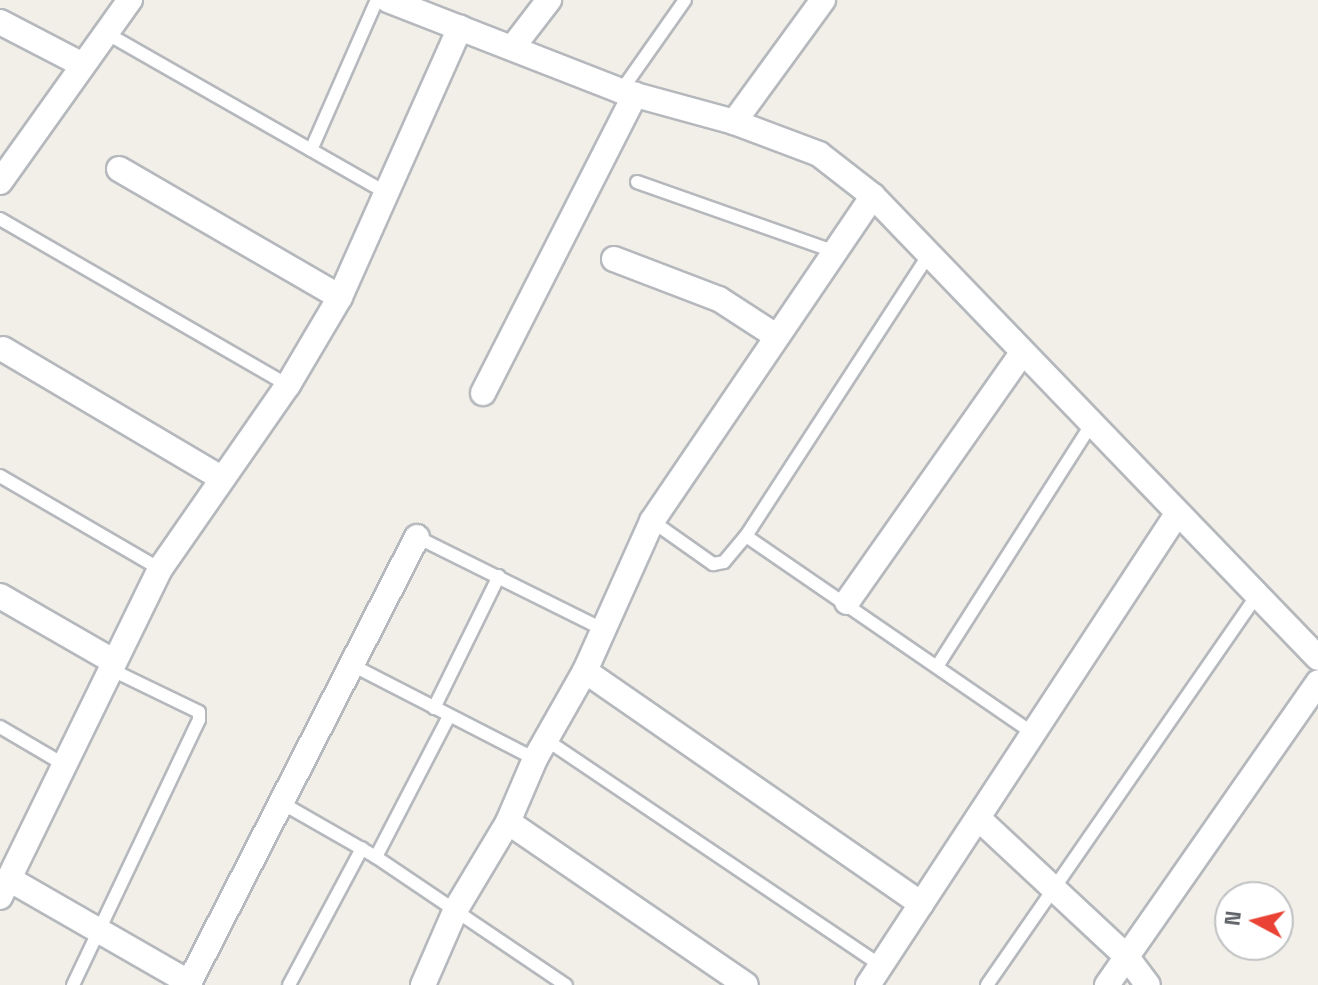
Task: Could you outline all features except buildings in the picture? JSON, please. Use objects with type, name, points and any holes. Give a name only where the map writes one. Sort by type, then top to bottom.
[{"type":"street","points":[[0,182],[130,0]]},
{"type":"street","points":[[512,48],[549,0]]},
{"type":"street","points":[[734,122],[823,0]]},
{"type":"street","points":[[405,3],[460,28],[628,93],[734,122],[819,154],[873,196],[1318,658]]},
{"type":"street","points":[[2,26],[83,65]]},
{"type":"street","points":[[417,537],[188,983],[99,934],[6,874],[160,569],[288,385],[340,297],[389,194],[460,28]]},
{"type":"street","points":[[483,393],[628,93]]},
{"type":"street","points":[[119,169],[340,297]]},
{"type":"street","points":[[423,985],[456,909],[508,822],[540,749],[585,671],[600,628],[652,521],[873,196]]},
{"type":"street","points":[[614,259],[719,299],[776,336]]},
{"type":"street","points":[[3,349],[221,478]]},
{"type":"street","points":[[847,602],[1022,353]]},
{"type":"street","points":[[874,976],[1177,514]]},
{"type":"street","points":[[0,596],[112,665]]},
{"type":"street","points":[[585,671],[921,904]]},
{"type":"street","points":[[1107,985],[1318,682]]},
{"type":"street","points":[[978,818],[1126,956],[1148,985]]},
{"type":"street","points":[[508,822],[746,985]]},
{"type":"lane","points":[[311,150],[377,0]]},
{"type":"lane","points":[[628,93],[685,0]]},
{"type":"lane","points":[[106,33],[389,194]]},
{"type":"lane","points":[[637,182],[833,251]]},
{"type":"lane","points":[[0,219],[288,385]]},
{"type":"lane","points":[[652,521],[713,564],[724,562],[746,536],[929,254]]},
{"type":"lane","points":[[938,665],[1092,423]]},
{"type":"lane","points":[[0,476],[160,569]]},
{"type":"lane","points":[[746,536],[847,602],[1033,733]]},
{"type":"lane","points":[[417,537],[600,628]]},
{"type":"lane","points":[[434,708],[499,576]]},
{"type":"lane","points":[[987,985],[1257,595]]},
{"type":"lane","points":[[73,985],[199,720],[199,712],[112,665]]},
{"type":"lane","points":[[352,665],[449,716],[540,749],[874,976]]},
{"type":"lane","points":[[376,857],[449,716]]},
{"type":"lane","points":[[0,727],[63,764]]},
{"type":"lane","points":[[280,802],[362,848],[566,985]]},
{"type":"lane","points":[[289,985],[362,848]]}]
